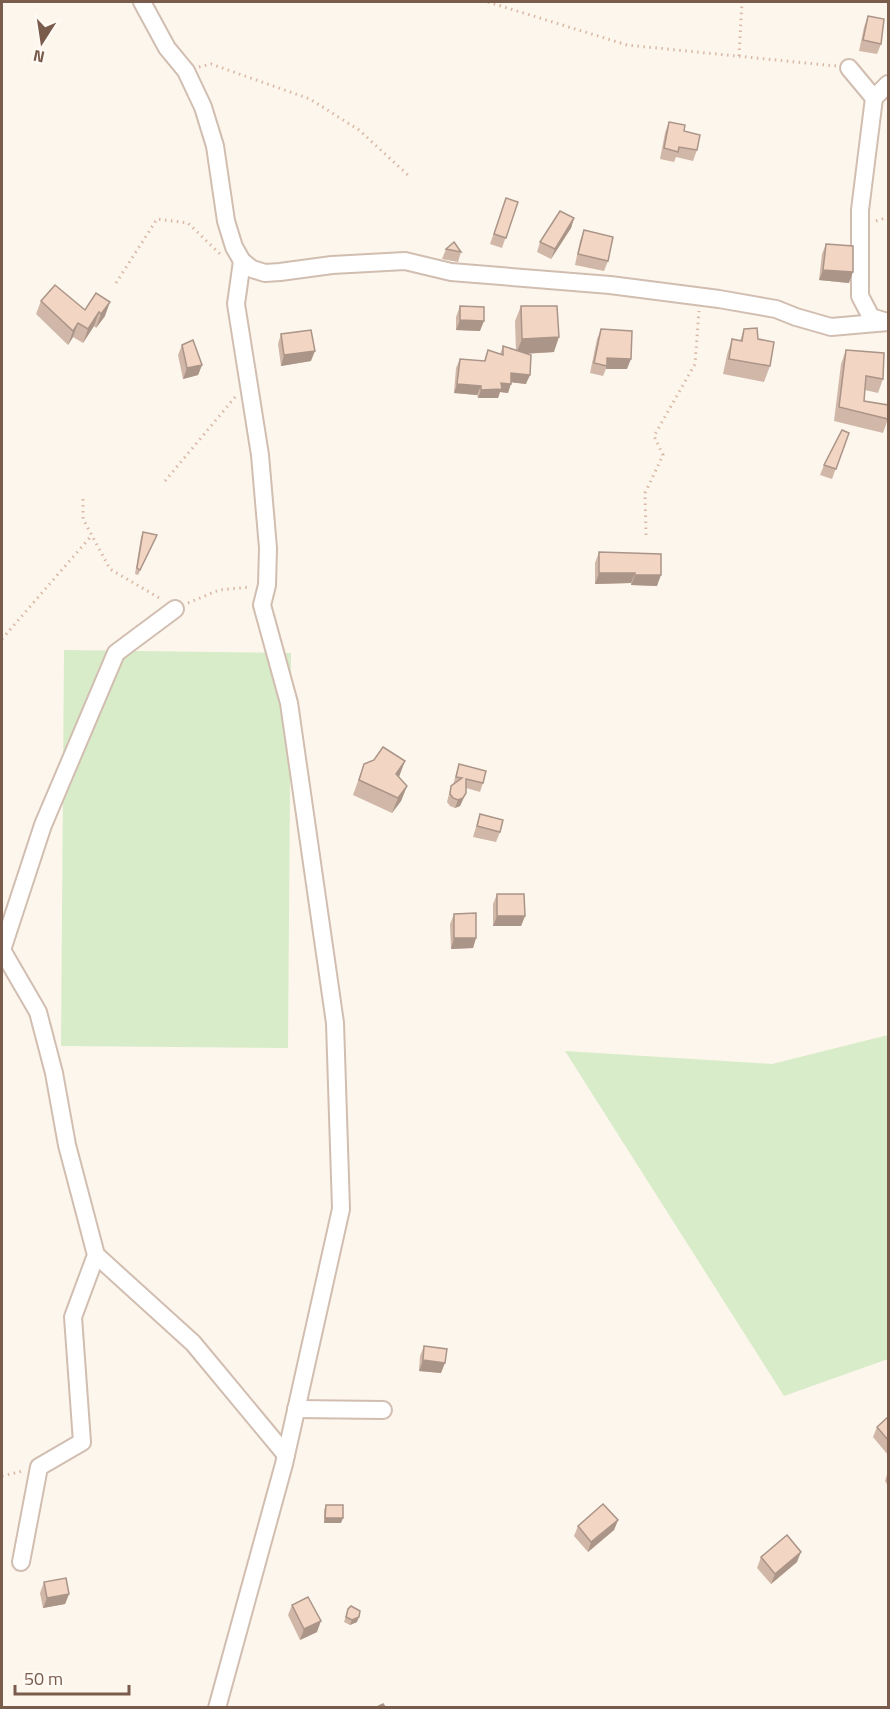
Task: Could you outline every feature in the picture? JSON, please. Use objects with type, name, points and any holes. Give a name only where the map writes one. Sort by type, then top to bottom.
[{"type":"street","points":[[142,2],[167,48],[186,71],[206,117],[214,146],[226,221],[234,247],[242,261],[252,269],[265,273],[332,265],[405,261],[450,272],[610,285],[700,297],[777,309],[796,318],[831,327],[887,322]]},
{"type":"street","points":[[849,68],[874,98]]},
{"type":"street","points":[[887,322],[871,317],[860,296],[860,210],[874,98],[888,84]]},
{"type":"street","points":[[217,1707],[286,1455],[341,1209],[335,1023],[289,703],[262,605],[267,585],[268,548],[260,455],[236,304],[242,261]]},
{"type":"street","points":[[175,609],[116,652],[43,825],[2,950],[38,1012],[96,1255],[193,1343],[286,1455]]},
{"type":"street","points":[[21,1562],[39,1467],[82,1442],[73,1317],[96,1255]]},
{"type":"street","points":[[296,1409],[382,1410]]},
{"type":"path","points":[[489,2],[627,45],[849,68]]},
{"type":"path","points":[[739,56],[742,2]]},
{"type":"path","points":[[186,71],[211,64],[310,99],[359,130],[409,176]]},
{"type":"path","points":[[116,283],[157,219],[188,223],[217,253],[242,261]]},
{"type":"path","points":[[646,535],[645,494],[663,454],[654,436],[694,364],[700,297]]},
{"type":"path","points":[[165,481],[248,381]]},
{"type":"path","points":[[83,499],[83,519],[110,569],[175,609],[219,590],[267,585]]},
{"type":"path","points":[[2,639],[92,535]]},
{"type":"path","points":[[2,1476],[39,1467]]},
{"type":"green space","points":[[64,650],[291,653],[288,1048],[61,1046]]},
{"type":"green space","points":[[888,1035],[888,1359],[784,1396],[565,1051],[772,1064]]},
{"type":"building","points":[[868,16],[884,19],[881,44],[863,40]]},
{"type":"building","points":[[669,122],[685,125],[684,131],[700,135],[697,150],[679,147],[678,152],[664,148]]},
{"type":"building","points":[[506,198],[518,202],[506,238],[494,234]]},
{"type":"building","points":[[560,211],[574,218],[555,249],[540,242]]},
{"type":"building","points":[[584,230],[613,237],[608,261],[578,254]]},
{"type":"building","points":[[454,242],[461,252],[446,249]]},
{"type":"building","points":[[826,244],[853,246],[853,272],[823,270]]},
{"type":"building","points":[[55,285],[85,310],[96,293],[110,302],[101,314],[99,312],[88,329],[78,323],[73,331],[41,301]]},
{"type":"building","points":[[460,306],[484,307],[484,321],[460,320]]},
{"type":"building","points":[[521,306],[557,306],[559,337],[522,339]]},
{"type":"building","points":[[757,328],[758,339],[774,342],[770,366],[729,359],[732,339],[742,341],[744,329]]},
{"type":"building","points":[[601,329],[632,331],[631,359],[607,358],[607,366],[594,363]]},
{"type":"building","points":[[311,330],[315,351],[284,355],[281,334]]},
{"type":"building","points":[[193,340],[202,365],[187,368],[182,345]]},
{"type":"building","points":[[503,346],[531,355],[530,375],[511,373],[511,384],[501,383],[502,389],[481,390],[481,386],[457,384],[460,359],[485,361],[488,350],[503,355]]},
{"type":"building","points":[[846,350],[884,353],[883,379],[866,376],[864,401],[888,405],[888,419],[839,407]]},
{"type":"building","points":[[842,430],[849,433],[836,469],[824,465]]},
{"type":"building","points":[[143,532],[157,535],[140,570],[137,568]]},
{"type":"building","points":[[599,552],[661,554],[661,575],[599,573]]},
{"type":"building","points":[[383,747],[405,761],[396,774],[407,786],[398,798],[359,780],[364,764],[374,760]]},
{"type":"building","points":[[459,764],[486,771],[483,783],[466,779],[466,793],[458,800],[450,794],[451,786],[462,778],[456,777]]},
{"type":"building","points":[[480,814],[503,820],[500,832],[477,826]]},
{"type":"building","points":[[497,894],[524,894],[525,916],[497,916]]},
{"type":"building","points":[[476,913],[476,938],[454,938],[454,914]]},
{"type":"building","points":[[424,1346],[447,1349],[445,1363],[423,1360]]},
{"type":"building","points":[[888,1417],[888,1440],[877,1427]]},
{"type":"building","points":[[603,1504],[618,1520],[591,1542],[578,1526]]},
{"type":"building","points":[[326,1505],[343,1505],[343,1518],[325,1518]]},
{"type":"building","points":[[787,1535],[801,1552],[775,1574],[761,1557]]},
{"type":"building","points":[[66,1578],[69,1594],[47,1598],[44,1582]]},
{"type":"building","points":[[308,1597],[321,1621],[304,1629],[292,1605]]},
{"type":"building","points":[[351,1606],[360,1611],[359,1617],[352,1620],[346,1617]]}]
